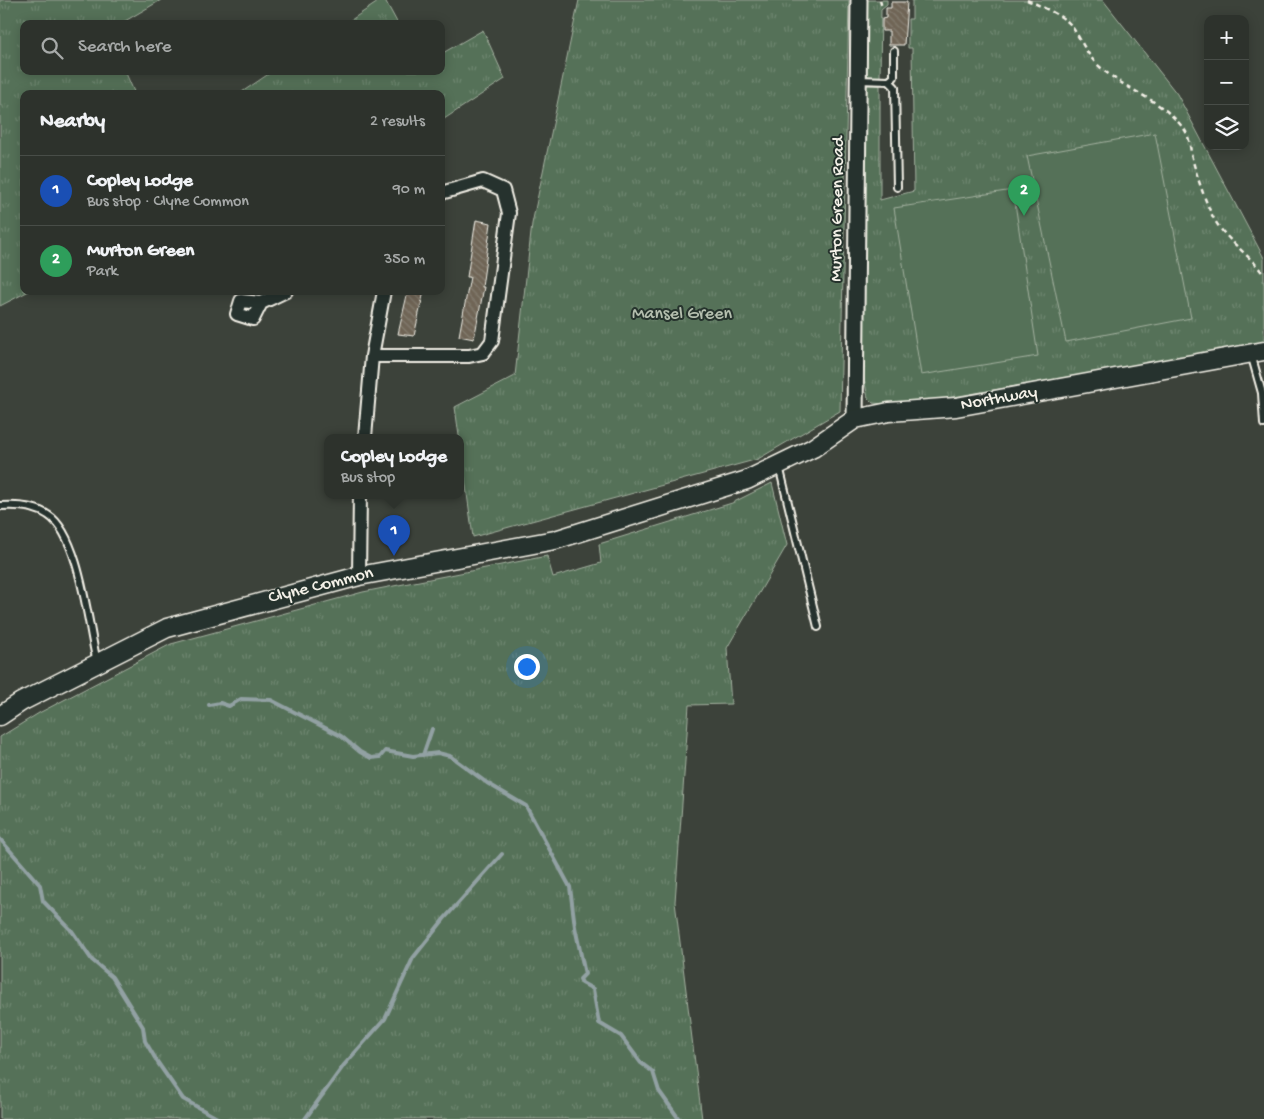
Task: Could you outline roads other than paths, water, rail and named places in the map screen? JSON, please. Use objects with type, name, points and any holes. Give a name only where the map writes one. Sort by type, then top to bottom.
[{"type":"main road","name":"Northway","points":[[747,480],[813,448],[855,418],[889,412],[956,407],[1258,352]]},
{"type":"main road","name":"Clyne Common","points":[[0,716],[21,702],[167,628],[359,576],[555,540],[747,480]]},
{"type":"street","name":"Murton Green Road","points":[[855,418],[859,0]]},
{"type":"street","points":[[372,356],[469,356],[483,353],[492,341],[509,213],[503,190],[483,181],[445,192]]},
{"type":"street","points":[[261,304],[278,295]]},
{"type":"street","points":[[365,434],[372,356],[383,295]]},
{"type":"street","points":[[359,576],[360,499]]},
{"type":"lane","points":[[858,80],[889,81],[894,77],[894,51]]},
{"type":"lane","points":[[889,81],[894,87],[897,187]]},
{"type":"lane","points":[[1258,352],[1264,424]]},
{"type":"lane","points":[[778,464],[818,627]]},
{"type":"lane","points":[[0,506],[28,507],[49,515],[62,532],[79,572],[97,663]]},
{"type":"waterway","points":[[209,705],[220,703],[229,706],[241,699],[271,700],[341,736],[360,752],[371,758],[380,757],[385,751],[413,756],[438,753],[450,756],[487,783],[526,806],[570,887],[575,927],[585,974],[580,979],[582,983],[593,989],[599,1023],[621,1036],[641,1063],[653,1072],[659,1091],[679,1119]]},
{"type":"waterway","points":[[423,755],[432,729]]},
{"type":"waterway","points":[[0,839],[40,885],[43,901],[72,931],[92,960],[112,977],[143,1027],[145,1041],[183,1099],[219,1119]]},
{"type":"waterway","points":[[305,1119],[344,1065],[385,1019],[413,958],[444,919],[502,854]]},
{"type":"place","name":"Murton Green","points":[[1024,216]]},
{"type":"place","name":"Copley Lodge","points":[[394,556]]},
{"type":"park label","name":"Mansel Green","points":[[682,314]]}]
